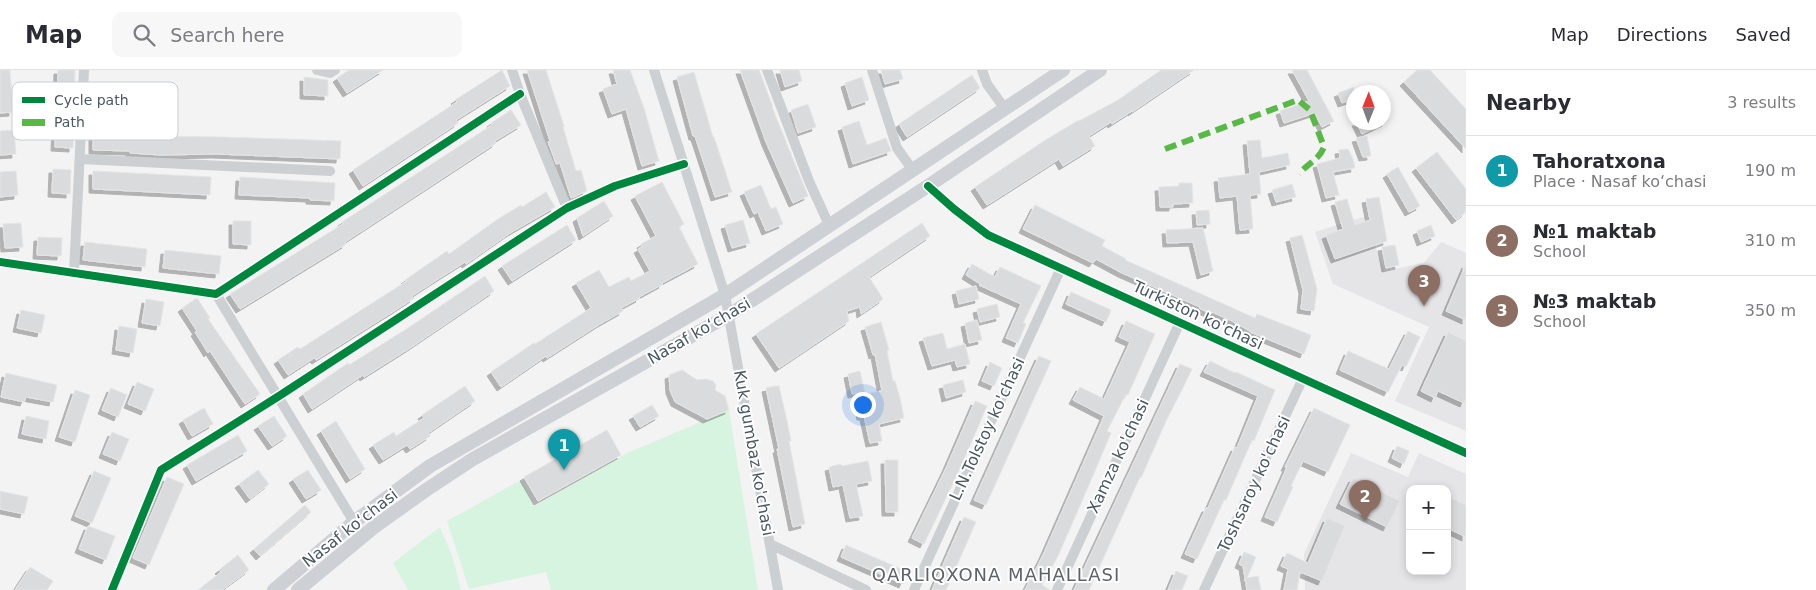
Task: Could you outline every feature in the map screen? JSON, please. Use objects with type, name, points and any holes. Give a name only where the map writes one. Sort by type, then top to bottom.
[{"type":"main road","name":"Nasaf ko‘chasi","points":[[274,590],[354,522],[430,466],[725,295],[1063,70]]},
{"type":"main road","name":"Nasaf ko‘chasi","points":[[298,590],[374,527],[426,490],[473,460],[729,315],[928,186],[1100,70]]},
{"type":"street","points":[[317,70],[330,73],[335,70]]},
{"type":"street","points":[[512,70],[567,208]]},
{"type":"street","name":"Kuk gumbaz ko'chasi","points":[[654,70],[725,295],[778,590]]},
{"type":"street","points":[[767,70],[809,181],[829,225]]},
{"type":"street","points":[[872,70],[897,148],[912,169]]},
{"type":"street","points":[[982,70],[986,84],[1005,109]]},
{"type":"street","points":[[0,260],[216,294],[520,94]]},
{"type":"street","points":[[74,272],[81,140]]},
{"type":"street","points":[[80,159],[330,171]]},
{"type":"street","points":[[112,590],[161,470],[280,396],[567,208],[615,186],[684,164]]},
{"type":"street","name":"Turkiston ko'chasi","points":[[928,186],[988,235],[1466,453]]},
{"type":"street","name":"L.N.Tolstoy ko'chasi","points":[[914,590],[1061,268]]},
{"type":"street","points":[[216,294],[280,396],[354,522]]},
{"type":"street","name":"Xamza ko'chasi","points":[[1057,590],[1180,322]]},
{"type":"street","name":"Toshsaroy ko'chasi","points":[[1204,590],[1303,378]]},
{"type":"street","points":[[770,544],[866,590]]},
{"type":"shaded area","points":[[1363,217],[1385,271],[1424,263],[1441,242],[1466,253],[1466,431],[1395,401],[1429,327],[1333,284],[1315,232]]},
{"type":"shaded area","points":[[1351,453],[1408,477],[1419,453],[1466,474],[1466,590],[1305,590],[1304,554]]},
{"type":"green space","points":[[729,410],[758,590],[551,590],[546,572],[469,589],[447,521],[521,480],[534,506],[627,453]]},
{"type":"green space","points":[[440,527],[453,558],[461,590],[408,590],[393,563]]},
{"type":"building","points":[[0,70],[10,70],[12,112],[0,113]]},
{"type":"building","points":[[58,70],[75,70],[75,82],[58,82]]},
{"type":"building","points":[[349,70],[383,70],[347,93],[337,78]]},
{"type":"building","points":[[502,70],[510,86],[456,120],[458,123],[363,186],[353,170]]},
{"type":"building","points":[[527,70],[546,70],[576,171],[581,170],[587,191],[571,198],[560,163],[556,164],[548,142],[550,141]]},
{"type":"building","points":[[613,70],[630,70],[644,108],[659,161],[642,166],[626,109],[612,114],[603,89],[617,84]]},
{"type":"building","points":[[740,70],[759,70],[808,196],[793,203],[766,142]]},
{"type":"building","points":[[780,70],[799,70],[802,81],[785,87]]},
{"type":"building","points":[[881,70],[900,70],[903,79],[885,84]]},
{"type":"building","points":[[1161,70],[1194,70],[1132,112],[1112,124],[1111,122],[1089,136],[1095,146],[1063,166],[1059,159],[987,205],[975,187],[1047,139],[1118,100]]},
{"type":"building","points":[[1292,70],[1307,70],[1334,121],[1322,127],[1315,113],[1284,123],[1280,111],[1309,101]]},
{"type":"building","points":[[1417,70],[1430,70],[1466,109],[1466,149],[1404,82]]},
{"type":"building","points":[[694,72],[713,137],[732,192],[715,197],[695,136],[693,136],[677,77]]},
{"type":"building","points":[[972,75],[980,88],[907,137],[899,124]]},
{"type":"building","points":[[304,77],[328,80],[328,96],[304,95]]},
{"type":"building","points":[[862,77],[869,100],[852,106],[845,83]]},
{"type":"building","points":[[1346,90],[1346,102],[1342,103],[1338,93]]},
{"type":"building","points":[[808,104],[816,127],[798,133],[791,110]]},
{"type":"building","points":[[511,110],[521,125],[345,242],[346,244],[240,309],[230,294],[343,224],[342,222],[492,125],[491,123]]},
{"type":"building","points":[[859,121],[867,145],[886,138],[891,151],[853,164],[842,127]]},
{"type":"building","points":[[12,130],[12,140],[15,140],[16,154],[0,155],[0,131]]},
{"type":"building","points":[[1360,130],[1370,130],[1362,134]]},
{"type":"building","points":[[178,136],[341,141],[340,159],[216,154],[161,155],[130,153],[130,151],[93,150],[93,140],[178,140]]},
{"type":"building","points":[[1367,136],[1371,156],[1363,157],[1356,138]]},
{"type":"building","points":[[55,140],[73,140],[73,148],[55,147]]},
{"type":"building","points":[[1260,140],[1262,158],[1288,153],[1290,165],[1259,172],[1261,194],[1250,195],[1253,229],[1240,230],[1237,196],[1220,198],[1218,178],[1250,174],[1247,141]]},
{"type":"building","points":[[1348,149],[1355,168],[1333,172],[1339,195],[1326,198],[1317,164],[1340,158],[1339,150]]},
{"type":"building","points":[[1437,152],[1466,189],[1466,212],[1456,220],[1416,168]]},
{"type":"building","points":[[1398,167],[1420,206],[1409,212],[1387,174]]},
{"type":"building","points":[[53,169],[71,170],[70,194],[52,193]]},
{"type":"building","points":[[16,171],[18,195],[0,197],[0,172]]},
{"type":"building","points":[[93,171],[211,177],[210,195],[93,189]]},
{"type":"building","points":[[240,177],[335,183],[334,201],[239,195]]},
{"type":"building","points":[[662,182],[684,224],[679,227],[698,264],[621,308],[623,311],[547,358],[546,356],[501,387],[491,372],[591,308],[576,283],[599,270],[609,287],[629,277],[631,281],[650,271],[638,249],[642,247],[641,244],[656,236],[635,196]]},
{"type":"building","points":[[1179,183],[1192,183],[1193,203],[1173,204],[1173,207],[1160,207],[1159,187],[1179,186]]},
{"type":"building","points":[[1292,184],[1296,197],[1276,202],[1272,190]]},
{"type":"building","points":[[761,185],[771,209],[776,207],[783,224],[766,231],[758,212],[754,214],[744,192]]},
{"type":"building","points":[[546,192],[555,207],[510,233],[466,264],[465,262],[435,281],[394,311],[316,360],[314,358],[288,375],[278,360],[298,347],[300,349],[407,281],[405,280],[447,251],[449,254],[498,219]]},
{"type":"building","points":[[1379,197],[1387,241],[1335,259],[1326,235],[1343,229],[1335,202],[1347,199],[1355,225],[1370,220],[1366,199]]},
{"type":"building","points":[[604,201],[613,216],[583,236],[577,218]]},
{"type":"building","points":[[1035,205],[1105,240],[1102,246],[1125,260],[1255,318],[1257,314],[1311,335],[1304,354],[1250,332],[1228,319],[1212,312],[1211,314],[1200,307],[1122,273],[1096,259],[1093,263],[1023,229]]},
{"type":"building","points":[[1209,210],[1210,224],[1197,225],[1196,211]]},
{"type":"building","points":[[743,220],[750,243],[732,248],[725,225]]},
{"type":"building","points":[[233,221],[251,221],[251,245],[233,244]]},
{"type":"building","points":[[21,223],[23,247],[5,248],[3,224]]},
{"type":"building","points":[[922,223],[930,236],[869,277],[883,299],[861,314],[860,307],[847,311],[849,321],[779,368],[756,334]]},
{"type":"building","points":[[567,225],[576,240],[512,281],[502,266]]},
{"type":"building","points":[[1431,225],[1435,236],[1421,242],[1417,231]]},
{"type":"building","points":[[1203,228],[1213,271],[1201,275],[1193,242],[1167,243],[1166,230]]},
{"type":"building","points":[[1302,235],[1317,289],[1314,311],[1301,309],[1303,290],[1290,238]]},
{"type":"building","points":[[38,237],[62,238],[61,256],[37,255]]},
{"type":"building","points":[[85,242],[147,249],[145,267],[83,260]]},
{"type":"building","points":[[1395,245],[1399,265],[1386,268],[1382,247]]},
{"type":"building","points":[[165,250],[221,256],[219,274],[163,268]]},
{"type":"building","points":[[972,264],[995,277],[1000,267],[1041,286],[1023,323],[1026,324],[1018,343],[1006,338],[1021,304],[979,285],[982,285],[966,275]]},
{"type":"building","points":[[1466,264],[1466,320],[1446,311]]},
{"type":"building","points":[[485,276],[494,291],[410,348],[364,377],[363,375],[312,409],[303,394],[348,363],[349,365],[408,328]]},
{"type":"building","points":[[976,286],[979,299],[959,304],[956,291]]},
{"type":"building","points":[[1071,292],[1111,310],[1106,322],[1066,304]]},
{"type":"building","points":[[197,298],[210,318],[208,319],[260,394],[245,404],[210,351],[208,353],[182,308]]},
{"type":"building","points":[[146,299],[164,302],[160,326],[142,323]]},
{"type":"building","points":[[997,304],[1000,317],[980,322],[977,309]]},
{"type":"building","points":[[21,310],[45,315],[41,333],[17,328]]},
{"type":"building","points":[[977,320],[982,340],[969,343],[965,323]]},
{"type":"building","points":[[1126,321],[1155,334],[1128,395],[1126,394],[1107,431],[1111,433],[1058,556],[1042,585],[1050,590],[1025,590],[1043,555],[1104,416],[1073,400],[1080,387],[1104,399],[1130,342],[1119,337]]},
{"type":"building","points":[[881,322],[889,350],[887,351],[893,381],[895,381],[904,418],[879,424],[882,441],[870,443],[864,416],[861,416],[856,393],[852,394],[848,374],[860,371],[865,394],[882,391],[875,354],[873,355],[865,327]]},
{"type":"building","points":[[119,326],[137,329],[133,353],[116,350]]},
{"type":"building","points":[[1408,331],[1420,337],[1406,367],[1402,365],[1388,392],[1340,370],[1348,351],[1389,369]]},
{"type":"building","points":[[1448,332],[1466,341],[1466,398],[1464,403],[1438,391],[1435,398],[1421,391]]},
{"type":"building","points":[[943,333],[947,349],[965,344],[970,364],[957,367],[955,360],[932,366],[923,338]]},
{"type":"building","points":[[1039,356],[1051,361],[986,505],[974,500]]},
{"type":"building","points":[[1210,361],[1275,390],[1254,441],[1252,440],[1226,500],[1224,500],[1197,559],[1185,554],[1235,447],[1237,448],[1258,396],[1204,372]]},
{"type":"building","points":[[990,362],[1002,368],[994,386],[982,381]]},
{"type":"building","points":[[1180,364],[1192,369],[1167,419],[1089,590],[1074,590]]},
{"type":"building","points":[[682,370],[697,380],[706,379],[713,381],[716,385],[715,390],[725,396],[729,410],[707,419],[675,402],[670,390],[669,375]]},
{"type":"building","points":[[6,373],[57,385],[53,402],[26,397],[24,402],[1,397]]},
{"type":"building","points":[[963,380],[966,392],[946,398],[943,385]]},
{"type":"building","points":[[137,382],[154,389],[145,411],[128,404]]},
{"type":"building","points":[[465,386],[475,401],[428,433],[430,436],[410,449],[407,445],[383,460],[373,445],[394,432],[396,436],[424,418],[422,415]]},
{"type":"building","points":[[779,386],[787,421],[805,524],[793,527],[766,388]]},
{"type":"building","points":[[111,388],[127,395],[118,417],[102,410]]},
{"type":"building","points":[[75,390],[90,395],[75,442],[59,437]]},
{"type":"building","points":[[975,401],[987,406],[959,471],[924,544],[912,538],[946,468]]},
{"type":"building","points":[[652,405],[659,416],[640,427],[633,416]]},
{"type":"building","points":[[204,408],[213,424],[192,436],[183,420]]},
{"type":"building","points":[[1314,408],[1350,425],[1328,472],[1303,461],[1277,522],[1265,517],[1287,467],[1285,467]]},
{"type":"building","points":[[26,416],[49,421],[46,439],[22,434]]},
{"type":"building","points":[[274,416],[287,436],[272,446],[258,426]]},
{"type":"building","points":[[336,421],[365,469],[350,479],[321,431]]},
{"type":"building","points":[[607,430],[621,455],[538,501],[524,477]]},
{"type":"building","points":[[112,432],[129,439],[120,461],[103,454]]},
{"type":"building","points":[[238,435],[247,451],[196,481],[187,465]]},
{"type":"building","points":[[1397,446],[1409,451],[1404,464],[1392,458]]},
{"type":"building","points":[[885,460],[898,460],[898,512],[886,512]]},
{"type":"building","points":[[868,461],[872,481],[856,484],[863,516],[850,518],[843,485],[833,487],[829,467]]},
{"type":"building","points":[[258,470],[269,484],[250,499],[239,484]]},
{"type":"building","points":[[308,470],[321,490],[306,499],[293,479]]},
{"type":"building","points":[[94,471],[111,478],[92,523],[75,516]]},
{"type":"building","points":[[167,477],[184,484],[149,565],[133,558]]},
{"type":"building","points":[[1353,478],[1400,501],[1387,527],[1340,504]]},
{"type":"building","points":[[0,491],[28,497],[24,514],[0,509]]},
{"type":"building","points":[[1451,498],[1466,505],[1466,537],[1451,530]]},
{"type":"building","points":[[305,505],[311,512],[260,556],[254,549]]},
{"type":"building","points":[[964,517],[976,522],[946,590],[932,590]]},
{"type":"building","points":[[1327,518],[1345,526],[1322,581],[1300,572],[1297,590],[1284,590],[1288,569],[1281,566],[1287,553],[1308,563]]},
{"type":"building","points":[[88,526],[115,536],[106,560],[79,549]]},
{"type":"building","points":[[846,545],[908,572],[903,584],[841,557]]},
{"type":"building","points":[[1244,552],[1256,557],[1247,578],[1258,576],[1261,590],[1247,590],[1243,566],[1239,564]]},
{"type":"building","points":[[238,555],[249,570],[222,590],[198,590],[221,572],[219,570]]},
{"type":"building","points":[[30,567],[53,581],[47,590],[15,590]]},
{"type":"building","points":[[1176,571],[1188,576],[1182,590],[1168,590]]},
{"type":"marked path","points":[[1165,149],[1298,100],[1310,110],[1324,147],[1319,155],[1299,174]]},
{"type":"cycle path","points":[[0,262],[216,294],[520,94]]},
{"type":"cycle path","points":[[112,590],[161,470],[279,396],[567,208],[615,186],[684,164]]},
{"type":"cycle path","points":[[928,186],[988,235],[1466,453]]},
{"type":"place","name":"№3 maktab","points":[[1424,306]]},
{"type":"place","name":"Tahoratxona","points":[[564,470]]},
{"type":"place","name":"№1 maktab","points":[[1365,521]]},
{"type":"district","name":"QARLIQXONA MAHALLASI","points":[[996,574]]}]
